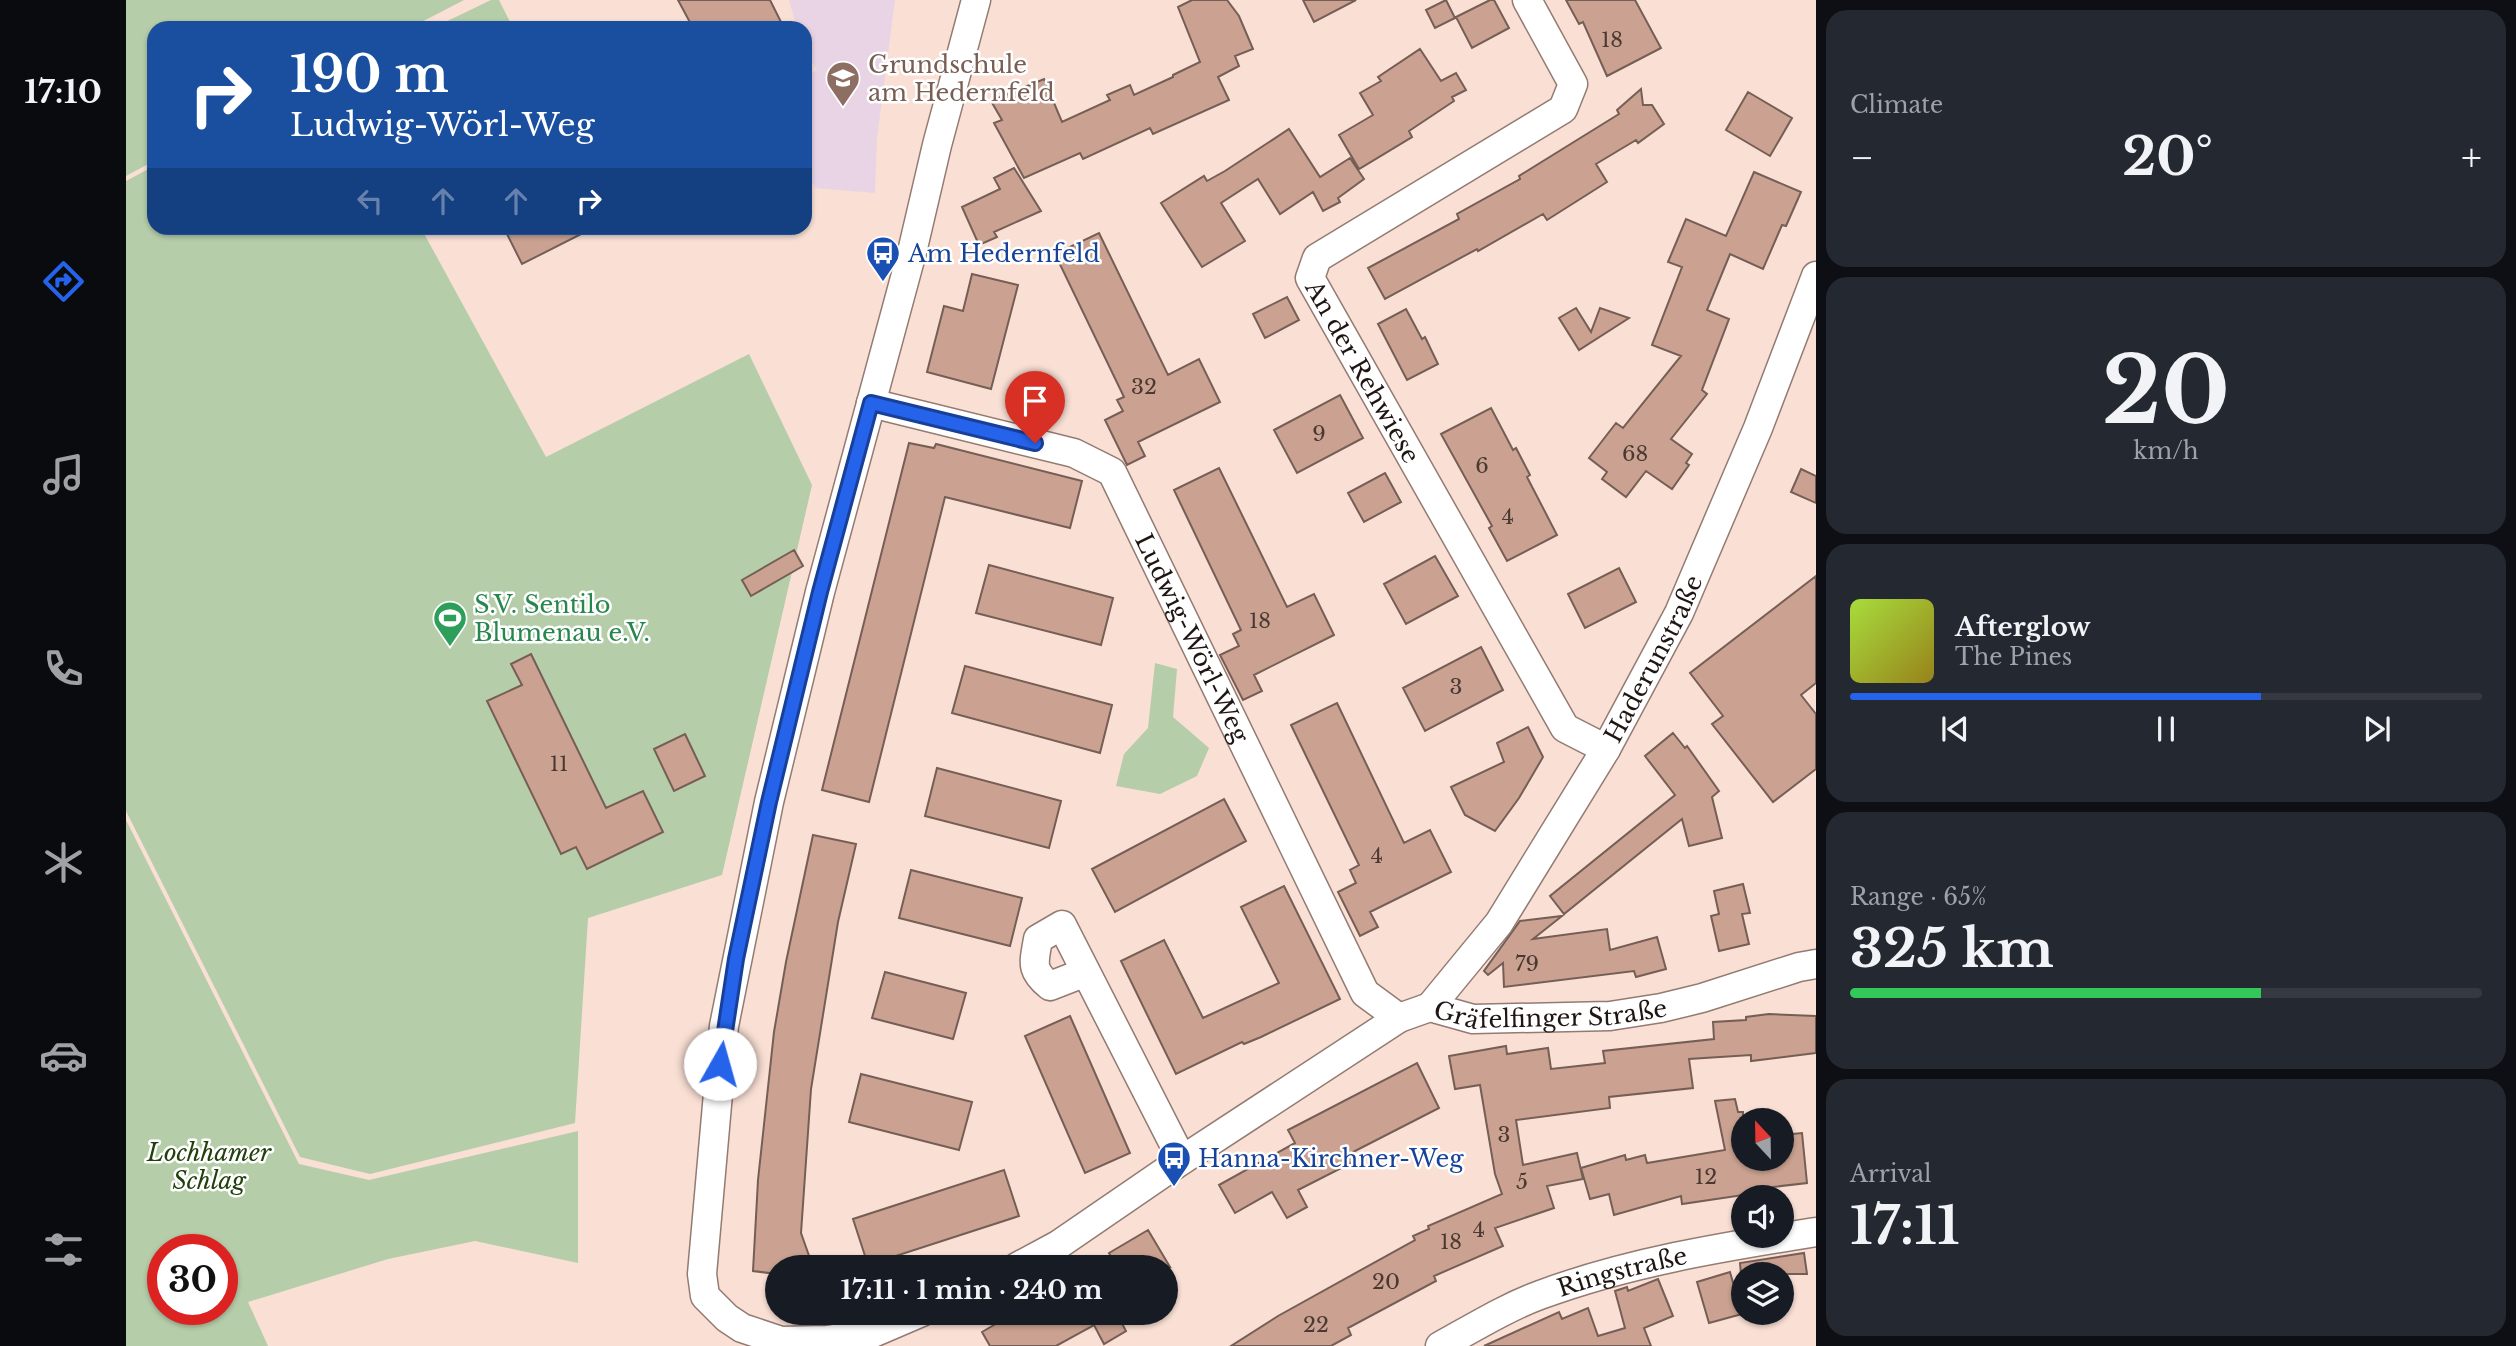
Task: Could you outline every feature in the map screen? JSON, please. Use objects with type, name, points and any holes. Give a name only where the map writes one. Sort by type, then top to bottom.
[{"type":"street","points":[[893,1325],[873,1334],[781,1343],[742,1328],[727,1318],[705,1296],[702,1274],[724,1026],[769,802],[802,663],[976,0]]},
{"type":"street","name":"An der Rehwiese","points":[[1527,0],[1573,85],[1563,109],[1317,258],[1310,278],[1565,729],[1606,749]]},
{"type":"street","name":"Haderunstraße","points":[[1430,1007],[1499,923],[1606,749],[1679,614],[1758,428],[1816,276]]},
{"type":"street","name":"Ludwig-Wörl-Weg","points":[[871,403],[1074,453],[1112,472],[1365,993],[1399,1018]]},
{"type":"street","name":"Gräfelfinger Straße","points":[[1039,1255],[1399,1018],[1430,1007],[1472,1019],[1610,1016],[1661,1008],[1816,964]]},
{"type":"street","points":[[1086,972],[1182,1160]]},
{"type":"street","name":"Ringstraße","points":[[1440,1346],[1540,1295],[1616,1271],[1717,1248],[1816,1232]]},
{"type":"shaded area","name":"Grundschule am Hedernfeld","points":[[789,0],[895,0],[877,138],[875,193],[815,188],[812,182],[812,73],[817,70],[812,62],[812,21],[795,21]]},
{"type":"green space","points":[[126,0],[464,0],[424,21],[147,21],[147,165],[126,176]]},
{"type":"green space","points":[[491,0],[499,0],[510,21],[448,21]]},
{"type":"green space","name":"S.V. Sentilo Blumenau e.V.","points":[[147,170],[147,235],[425,235],[546,457],[749,354],[812,485],[722,875],[588,918],[575,1123],[370,1174],[300,1157],[126,811],[126,181]]},
{"type":"green space","points":[[1155,663],[1177,669],[1173,717],[1209,748],[1197,776],[1160,794],[1116,786],[1124,754],[1148,728]]},
{"type":"green space","name":"Lochhamer Schlag","points":[[126,820],[299,1164],[369,1180],[578,1131],[578,1263],[475,1241],[388,1259],[248,1302],[268,1346],[126,1346]]},
{"type":"building","points":[[678,0],[770,0],[780,21],[689,21]]},
{"type":"building","points":[[1192,0],[1227,0],[1239,16],[1253,49],[1235,56],[1239,66],[1218,77],[1229,100],[1153,134],[1150,128],[1083,159],[1080,153],[1024,178],[994,123],[1002,120],[991,101],[1044,79],[1062,122],[1110,100],[1107,95],[1130,85],[1134,95],[1173,77],[1200,62],[1178,7]]},
{"type":"building","points":[[1303,0],[1356,0],[1314,22]]},
{"type":"building","points":[[1446,0],[1455,18],[1435,28],[1426,10]]},
{"type":"building","points":[[1494,0],[1509,28],[1472,48],[1456,17]]},
{"type":"building","points":[[1566,0],[1635,0],[1661,48],[1607,76],[1583,22],[1579,24]]},
{"type":"building","points":[[1420,49],[1441,81],[1456,73],[1466,90],[1452,97],[1454,101],[1409,131],[1412,137],[1359,169],[1339,135],[1373,115],[1360,93],[1381,81],[1378,77]]},
{"type":"building","points":[[1641,89],[1643,105],[1652,105],[1664,124],[1638,143],[1636,140],[1596,164],[1607,182],[1547,220],[1543,214],[1385,299],[1368,268],[1459,219],[1457,214],[1520,179],[1519,176],[1619,114],[1617,110]]},
{"type":"building","points":[[1748,92],[1792,118],[1770,156],[1726,130]]},
{"type":"building","points":[[1289,129],[1320,177],[1350,158],[1364,179],[1338,198],[1340,202],[1323,211],[1313,192],[1280,214],[1258,179],[1221,203],[1245,241],[1202,267],[1161,203],[1204,176],[1207,181],[1225,171]]},
{"type":"building","points":[[1014,168],[1041,211],[994,232],[997,237],[979,245],[962,207],[1000,189],[994,178]]},
{"type":"building","points":[[1754,172],[1801,192],[1786,226],[1782,225],[1763,269],[1730,254],[1707,310],[1729,319],[1702,390],[1707,394],[1671,439],[1692,454],[1686,463],[1689,465],[1672,489],[1646,471],[1626,497],[1602,479],[1607,472],[1589,458],[1616,423],[1623,428],[1681,356],[1652,345],[1682,267],[1668,262],[1686,219],[1726,236]]},
{"type":"building","points":[[1099,233],[1168,375],[1199,359],[1220,402],[1138,442],[1145,456],[1127,465],[1105,420],[1123,411],[1117,400],[1124,397],[1055,254]]},
{"type":"building","points":[[508,235],[579,235],[522,264]]},
{"type":"building","points":[[972,274],[1018,285],[991,389],[927,372],[944,306],[963,311]]},
{"type":"building","points":[[1287,297],[1299,320],[1265,338],[1253,314]]},
{"type":"building","points":[[1576,308],[1591,332],[1600,308],[1629,318],[1579,350],[1559,318]]},
{"type":"building","points":[[1406,309],[1422,339],[1425,337],[1438,364],[1407,380],[1378,324]]},
{"type":"building","points":[[1340,395],[1363,438],[1297,473],[1274,430]]},
{"type":"building","points":[[1491,408],[1513,450],[1516,448],[1530,475],[1527,477],[1557,535],[1507,561],[1489,528],[1492,526],[1441,434]]},
{"type":"building","points":[[909,443],[934,448],[936,444],[1082,481],[1070,528],[945,497],[869,802],[822,790]]},
{"type":"building","points":[[1219,468],[1287,607],[1314,594],[1334,635],[1254,675],[1262,691],[1243,700],[1220,655],[1239,646],[1233,634],[1241,630],[1174,490]]},
{"type":"building","points":[[1801,469],[1816,476],[1816,503],[1791,492]]},
{"type":"building","points":[[1385,473],[1401,502],[1364,522],[1348,493]]},
{"type":"building","points":[[794,550],[803,566],[751,596],[742,580]]},
{"type":"building","points":[[1435,556],[1458,596],[1406,624],[1384,584]]},
{"type":"building","points":[[989,565],[1113,598],[1101,645],[976,613]]},
{"type":"building","points":[[1619,568],[1636,602],[1585,628],[1568,594]]},
{"type":"building","points":[[1816,576],[1816,683],[1801,695],[1816,714],[1816,769],[1773,802],[1712,724],[1723,716],[1690,673]]},
{"type":"building","points":[[1481,647],[1503,690],[1425,731],[1403,688]]},
{"type":"building","points":[[531,654],[606,808],[643,791],[663,832],[587,869],[576,847],[561,854],[487,701],[522,685],[511,664]]},
{"type":"building","points":[[965,666],[1112,705],[1100,753],[952,713]]},
{"type":"building","points":[[1337,703],[1404,843],[1430,830],[1451,872],[1370,912],[1378,927],[1360,936],[1338,892],[1356,883],[1350,870],[1359,865],[1291,725]]},
{"type":"building","points":[[1528,727],[1543,757],[1519,798],[1495,831],[1465,815],[1451,787],[1504,762],[1497,743]]},
{"type":"building","points":[[1673,733],[1685,748],[1687,746],[1719,791],[1712,797],[1722,838],[1689,846],[1682,819],[1564,914],[1550,896],[1675,795],[1645,756]]},
{"type":"building","points":[[685,734],[705,776],[674,791],[654,749]]},
{"type":"building","points":[[937,768],[1061,801],[1049,848],[925,816]]},
{"type":"building","points":[[1224,799],[1246,841],[1115,912],[1092,869]]},
{"type":"building","points":[[813,835],[856,844],[838,922],[811,1089],[801,1233],[809,1255],[765,1255],[765,1272],[753,1271],[758,1180],[774,1032]]},
{"type":"building","points":[[911,870],[1022,898],[1010,946],[899,918]]},
{"type":"building","points":[[1743,884],[1750,913],[1742,914],[1749,944],[1719,951],[1711,916],[1719,914],[1714,891]]},
{"type":"building","points":[[1284,886],[1340,999],[1176,1074],[1121,961],[1164,940],[1203,1018],[1279,983],[1241,907]]},
{"type":"building","points":[[1562,916],[1533,939],[1607,929],[1610,950],[1657,937],[1666,969],[1636,977],[1634,971],[1504,987],[1503,963],[1488,975],[1484,971],[1520,921]]},
{"type":"building","points":[[885,972],[966,993],[953,1039],[872,1018]]},
{"type":"building","points":[[1769,1014],[1816,1016],[1816,1053],[1751,1061],[1751,1055],[1689,1059],[1693,1088],[1609,1097],[1610,1108],[1516,1120],[1523,1165],[1577,1153],[1583,1179],[1547,1186],[1554,1208],[1495,1228],[1503,1246],[1434,1276],[1436,1281],[1348,1328],[1351,1335],[1331,1346],[1231,1346],[1278,1316],[1415,1240],[1413,1236],[1429,1229],[1428,1226],[1502,1194],[1495,1174],[1480,1085],[1455,1089],[1449,1056],[1506,1046],[1507,1054],[1548,1048],[1551,1069],[1605,1063],[1603,1051],[1714,1039],[1713,1022],[1746,1020],[1746,1017]]},
{"type":"building","points":[[1070,1016],[1130,1153],[1085,1173],[1025,1036]]},
{"type":"building","points":[[1417,1063],[1439,1108],[1353,1152],[1357,1160],[1298,1190],[1307,1207],[1287,1218],[1272,1192],[1235,1213],[1219,1185],[1295,1143],[1288,1130]]},
{"type":"building","points":[[861,1074],[972,1102],[959,1150],[849,1122]]},
{"type":"building","points":[[1735,1099],[1737,1108],[1731,1108],[1731,1171],[1794,1171],[1794,1134],[1802,1133],[1807,1183],[1731,1185],[1731,1197],[1682,1204],[1681,1196],[1614,1215],[1609,1194],[1590,1199],[1581,1168],[1625,1155],[1626,1160],[1645,1155],[1647,1163],[1725,1150],[1715,1101]]},
{"type":"building","points":[[1004,1170],[1019,1216],[899,1255],[865,1255],[853,1219]]},
{"type":"building","points":[[1148,1230],[1163,1255],[1110,1255],[1109,1253]]},
{"type":"building","points":[[1804,1253],[1807,1274],[1794,1274],[1794,1262],[1746,1262]]},
{"type":"building","points":[[1730,1272],[1731,1317],[1709,1323],[1697,1282]]},
{"type":"building","points":[[1658,1279],[1673,1316],[1644,1328],[1651,1346],[1484,1346],[1559,1312],[1562,1319],[1588,1308],[1598,1336],[1625,1328],[1615,1291],[1627,1287],[1628,1291]]},
{"type":"building","points":[[994,1325],[1094,1325],[1056,1346],[990,1346],[982,1332]]},
{"type":"building","points":[[1094,1325],[1123,1325],[1126,1331],[1104,1344]]},
{"type":"place","name":"Grundschule am Hedernfeld","points":[[843,108]]},
{"type":"place","name":"Am Hedernfeld","points":[[883,283]]},
{"type":"place","name":"S.V. Sentilo Blumenau e.V.","points":[[450,648]]},
{"type":"place","name":"Hanna-Kirchner-Weg","points":[[1174,1188]]},
{"type":"route","points":[[720,1064],[736,959],[769,802],[820,592],[871,403],[1035,443]]}]
